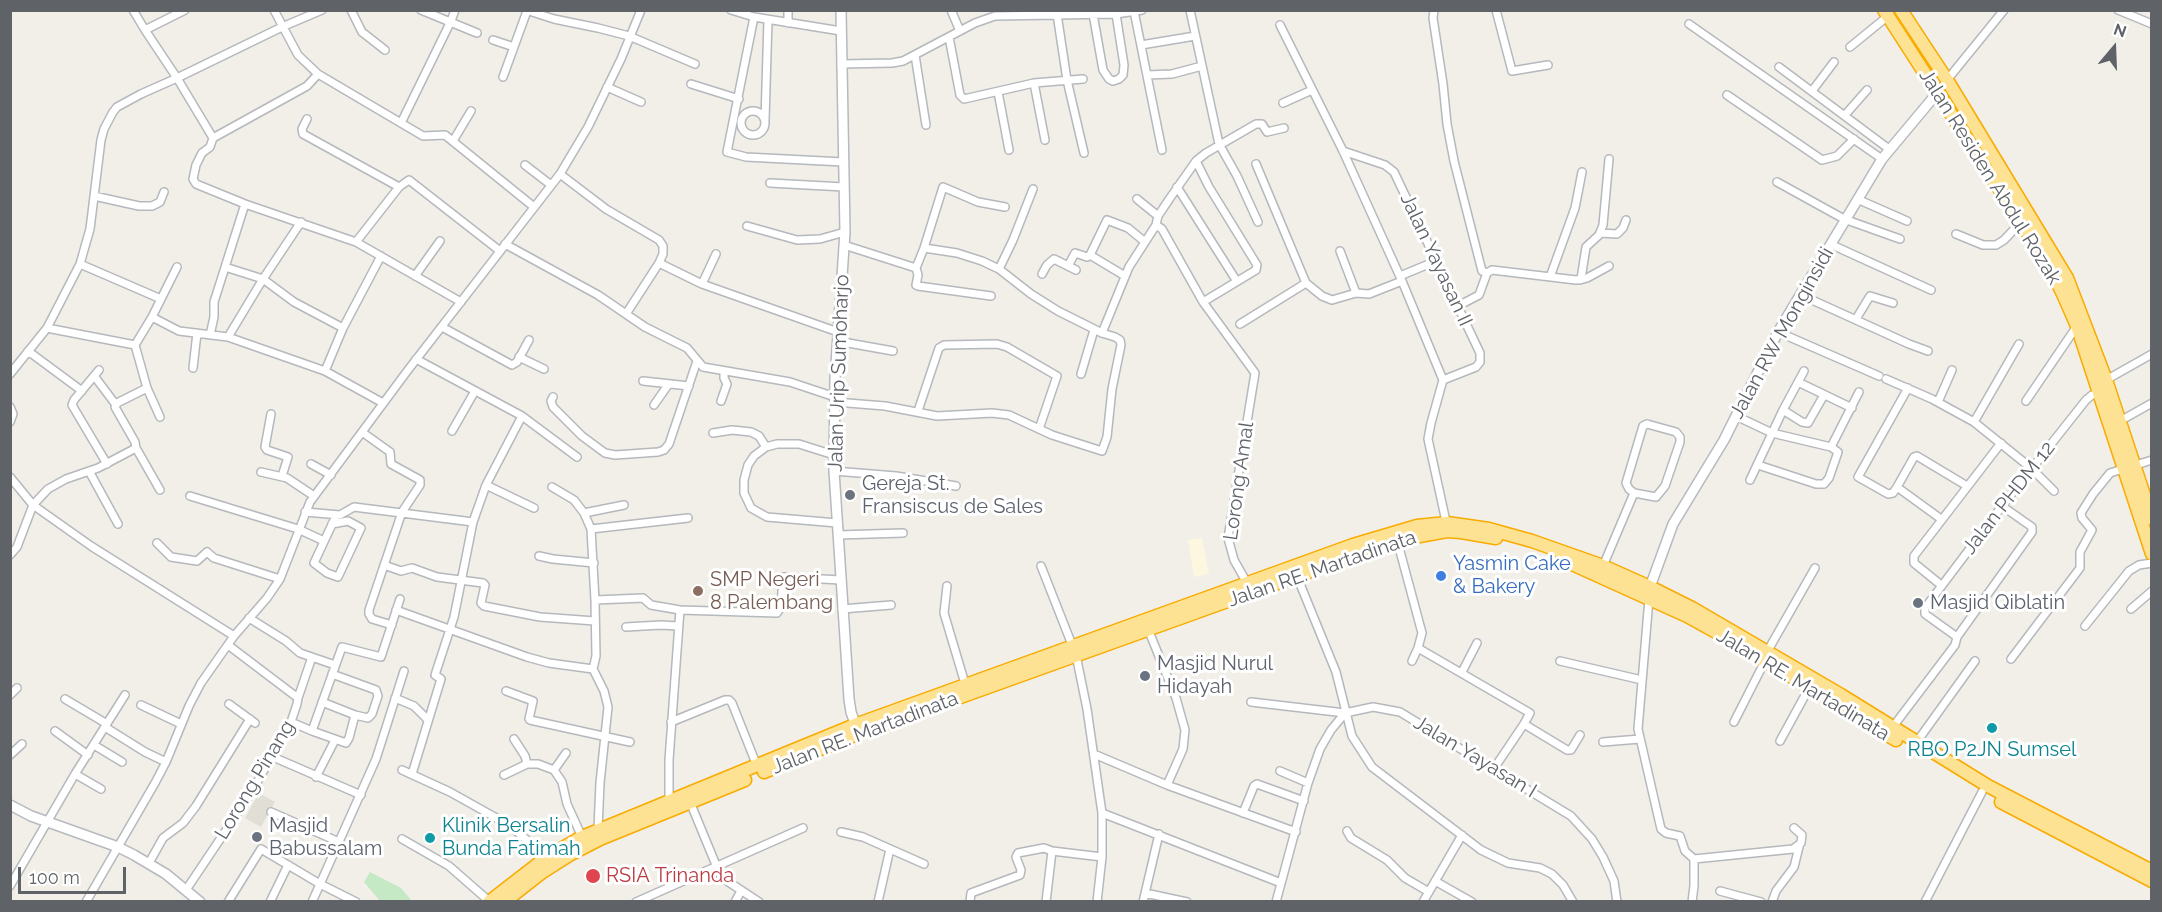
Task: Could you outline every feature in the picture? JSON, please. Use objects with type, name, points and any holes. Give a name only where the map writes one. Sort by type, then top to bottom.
[{"type":"highway","name":"Jalan Residen Abdul Rozak","points":[[1901,10],[1947,80],[2067,279],[2120,421],[2151,554]]},
{"type":"highway","name":"Jalan Residen Abdul Rozak","points":[[1886,14],[2049,266],[2077,326],[2099,393],[2151,519]]},
{"type":"highway","points":[[489,901],[547,857],[582,837],[669,800],[688,798],[757,766],[966,687],[1074,650],[1247,583],[1295,571],[1393,532],[1423,525],[1489,529],[1692,608],[1766,656],[1841,695],[1916,743],[1940,762],[1988,786],[2071,834],[2151,871]]},
{"type":"highway","name":"Jalan RE. Martadinata","points":[[504,902],[541,873],[600,839],[688,798],[857,730],[1074,650],[1148,629],[1295,571],[1447,527]]},
{"type":"highway","points":[[1578,562],[1603,566],[1650,593]]},
{"type":"highway","name":"Jalan RE. Martadinata","points":[[1766,656],[1809,688],[1940,762],[1982,792],[2071,834],[2151,881]]},
{"type":"street","points":[[134,10],[213,138]]},
{"type":"street","points":[[145,30],[185,10]]},
{"type":"street","points":[[274,10],[298,55],[318,74],[425,137],[441,134],[453,141],[534,207]]},
{"type":"street","points":[[10,374],[47,328],[80,264],[90,229],[100,140],[112,112],[141,94],[322,10]]},
{"type":"street","points":[[351,10],[362,32],[384,50]]},
{"type":"street","points":[[422,10],[477,33]]},
{"type":"street","points":[[401,123],[455,10]]},
{"type":"street","points":[[87,902],[166,762],[201,683],[234,636],[280,579],[298,529],[314,496],[416,359],[560,174],[588,127],[621,59],[641,10]]},
{"type":"street","points":[[731,10],[768,20],[842,31]]},
{"type":"street","points":[[788,10],[788,23]]},
{"type":"street","name":"Jalan Urip Sumoharjo","points":[[841,10],[844,245],[835,400],[834,471],[850,706],[857,730]]},
{"type":"street","points":[[951,10],[960,31]]},
{"type":"street","points":[[1190,10],[1219,144],[1258,222]]},
{"type":"street","points":[[1434,10],[1446,124],[1482,271],[1486,273]]},
{"type":"street","points":[[1496,10],[1512,71],[1548,65]]},
{"type":"street","points":[[1947,80],[2004,10]]},
{"type":"street","points":[[2118,10],[2138,14],[2151,24]]},
{"type":"street","points":[[502,78],[526,11],[544,13],[629,36],[695,64]]},
{"type":"street","points":[[842,64],[892,63],[915,55],[988,18],[1005,13],[1084,12],[1093,14],[1138,11],[1141,45],[1162,150]]},
{"type":"street","points":[[1093,14],[1103,70],[1108,79],[1113,81],[1119,80],[1123,75],[1124,66],[1118,12]]},
{"type":"street","points":[[1053,13],[1084,153]]},
{"type":"street","points":[[1850,47],[1886,14]]},
{"type":"street","points":[[754,17],[727,152],[746,156],[843,162]]},
{"type":"street","points":[[765,120],[768,20]]},
{"type":"street","points":[[1689,24],[1882,159]]},
{"type":"street","name":"Jalan Yayasan II","points":[[1280,25],[1343,151],[1401,278],[1443,380],[1474,368],[1480,362],[1480,353],[1392,170],[1385,165],[1343,151]]},
{"type":"street","points":[[1141,45],[1195,36]]},
{"type":"street","points":[[949,37],[960,95],[964,99],[1034,83],[1083,79]]},
{"type":"street","points":[[493,40],[514,47]]},
{"type":"street","points":[[915,55],[926,125]]},
{"type":"street","points":[[1812,91],[1834,62]]},
{"type":"street","points":[[1147,75],[1172,74],[1202,66]]},
{"type":"street","points":[[1779,66],[1889,149]]},
{"type":"street","points":[[318,74],[307,86],[213,138],[210,147],[200,155],[193,180],[199,185],[245,204],[356,242],[461,302]]},
{"type":"street","points":[[1034,83],[1045,140]]},
{"type":"street","points":[[691,84],[739,99]]},
{"type":"street","points":[[607,87],[641,102]]},
{"type":"street","points":[[1283,103],[1312,90]]},
{"type":"street","points":[[1845,115],[1867,90]]},
{"type":"street","points":[[998,92],[1009,150]]},
{"type":"street","name":"Jalan RW Monginsidi","points":[[1650,593],[1673,524],[1704,475],[1778,332],[1830,244],[1842,218],[1857,200],[1889,149],[1938,92]]},
{"type":"street","points":[[1727,95],[1822,160],[1830,160],[1837,156],[1854,139]]},
{"type":"street","points":[[453,141],[471,111]]},
{"type":"street","points":[[307,119],[302,129],[303,134],[399,187]]},
{"type":"street","points":[[1081,374],[1098,331],[1125,276],[1156,225],[1158,216],[1196,161],[1219,144],[1260,123],[1263,124],[1266,132],[1284,128]]},
{"type":"street","points":[[1580,280],[1586,247],[1600,233],[1603,225],[1609,159]]},
{"type":"street","points":[[1196,161],[1209,187],[1257,264],[1256,270],[1203,302]]},
{"type":"street","points":[[1256,164],[1306,283],[1322,296],[1329,299],[1356,293],[1369,294],[1436,261]]},
{"type":"street","points":[[525,165],[551,185]]},
{"type":"street","points":[[1550,277],[1575,208],[1582,172]]},
{"type":"street","points":[[560,174],[606,209],[658,240],[664,250],[659,263],[626,314]]},
{"type":"street","points":[[356,242],[407,180],[413,181],[500,251]]},
{"type":"street","points":[[1777,182],[1842,218],[1900,239]]},
{"type":"street","points":[[770,183],[844,188]]},
{"type":"street","points":[[991,296],[918,286],[916,268],[943,187],[978,202],[1005,207]]},
{"type":"street","points":[[1177,187],[1236,280]]},
{"type":"street","points":[[999,269],[1033,189]]},
{"type":"street","points":[[94,196],[139,206],[152,206],[160,202],[164,192]]},
{"type":"street","points":[[1137,199],[1158,216]]},
{"type":"street","points":[[1857,200],[1907,221]]},
{"type":"street","points":[[210,335],[214,317],[214,302],[245,204]]},
{"type":"street","points":[[1090,255],[1107,220],[1128,228],[1145,242]]},
{"type":"street","points":[[1600,233],[1617,234],[1623,228],[1626,220]]},
{"type":"street","points":[[228,337],[301,222]]},
{"type":"street","points":[[1956,234],[1983,245],[1996,245],[2004,240],[2020,222]]},
{"type":"street","name":"Lorong Amal","points":[[1156,225],[1162,229],[1203,302],[1254,372],[1255,380],[1248,410],[1228,538],[1231,552],[1247,583]]},
{"type":"street","points":[[747,226],[797,240],[820,239],[844,232]]},
{"type":"street","points":[[416,276],[440,241]]},
{"type":"street","points":[[505,244],[598,295],[645,327],[687,348],[706,368],[790,382],[835,400],[918,411],[937,416],[992,413],[1009,415],[1039,429],[1102,451],[1107,437],[1120,340],[1098,331],[1031,294],[999,269],[957,253],[924,248]]},
{"type":"street","points":[[1830,244],[1931,290]]},
{"type":"street","points":[[844,245],[916,268]]},
{"type":"street","points":[[1340,251],[1356,293]]},
{"type":"street","points":[[1068,266],[1075,253],[1088,257],[1090,255],[1125,276]]},
{"type":"street","points":[[702,284],[716,254]]},
{"type":"street","points":[[325,371],[343,328],[381,256]]},
{"type":"street","points":[[1042,274],[1053,260],[1076,270]]},
{"type":"street","points":[[659,263],[702,284],[838,336],[893,351]]},
{"type":"street","points":[[80,264],[161,299]]},
{"type":"street","points":[[1486,273],[1494,270],[1580,280],[1609,266]]},
{"type":"street","points":[[160,417],[147,388],[135,345],[177,267]]},
{"type":"street","points":[[225,267],[263,279],[294,302],[343,328]]},
{"type":"street","points":[[1458,306],[1480,294],[1486,273]]},
{"type":"street","points":[[1240,324],[1306,283]]},
{"type":"street","points":[[1801,295],[1928,351]]},
{"type":"street","points":[[1856,319],[1870,296],[1893,303]]},
{"type":"street","points":[[152,317],[179,331],[228,337],[325,371],[383,403]]},
{"type":"street","points":[[2026,401],[2077,326]]},
{"type":"street","points":[[442,327],[507,364],[513,364],[529,340]]},
{"type":"street","points":[[47,328],[135,345]]},
{"type":"street","points":[[1778,332],[1908,388],[1974,422],[2031,468],[2054,491]]},
{"type":"street","points":[[193,368],[197,333]]},
{"type":"street","points":[[918,411],[939,348],[944,345],[997,344],[1058,376],[1039,429]]},
{"type":"street","points":[[1974,422],[2019,344]]},
{"type":"street","points":[[28,351],[82,391]]},
{"type":"street","points":[[2106,380],[2151,354]]},
{"type":"street","points":[[519,357],[544,369]]},
{"type":"street","points":[[416,359],[522,416],[577,457]]},
{"type":"street","points":[[553,397],[551,401],[553,407],[582,436],[604,453],[615,455],[664,450],[669,444],[697,361]]},
{"type":"street","points":[[721,401],[727,384],[724,370]]},
{"type":"street","points":[[1938,402],[1952,370]]},
{"type":"street","points":[[1750,480],[1804,371]]},
{"type":"street","points":[[107,464],[72,405],[97,373],[160,490]]},
{"type":"street","points":[[1443,380],[1428,439],[1447,527]]},
{"type":"street","points":[[643,381],[689,386]]},
{"type":"street","points":[[1798,382],[1852,408]]},
{"type":"street","points":[[654,405],[668,385]]},
{"type":"street","points":[[116,405],[147,388]]},
{"type":"street","points":[[1908,388],[1858,477],[1890,494],[1893,493],[1914,457],[1917,456],[1967,486]]},
{"type":"street","points":[[452,431],[476,391]]},
{"type":"street","points":[[1831,447],[1860,392]]},
{"type":"street","name":"Jalan PHDM 12","points":[[1957,637],[1925,614],[1925,608],[2031,468],[2086,400],[2099,393]]},
{"type":"street","points":[[1783,410],[1802,422],[1808,423],[1824,395]]},
{"type":"street","points":[[2120,421],[2151,403]]},
{"type":"street","points":[[10,407],[13,414],[10,422]]},
{"type":"street","points":[[271,414],[265,447],[267,450],[288,457],[282,476]]},
{"type":"street","points":[[412,774],[441,679],[435,675],[456,606],[472,522],[486,485],[522,416]]},
{"type":"street","points":[[1736,416],[1772,433],[1831,447],[1837,450],[1838,454],[1824,484],[1816,484],[1758,465]]},
{"type":"street","points":[[1650,424],[1678,433],[1680,442],[1661,493],[1653,497],[1634,493],[1627,486],[1626,481],[1643,426],[1650,424]]},
{"type":"street","points":[[713,433],[732,430],[751,432],[759,436],[766,447]]},
{"type":"street","points":[[362,432],[390,452],[391,464],[420,480],[420,485],[402,512],[369,614],[372,619],[392,625]]},
{"type":"street","points":[[1941,585],[1914,563],[1915,554],[2001,443]]},
{"type":"street","points":[[834,455],[799,444],[777,444],[766,447],[754,456],[748,465],[744,480],[744,493],[751,508],[767,517],[837,523]]},
{"type":"street","points":[[10,555],[17,547],[33,504],[48,489],[57,483],[107,464],[136,448]]},
{"type":"street","points":[[2011,659],[2080,568],[2080,552],[2092,530],[2082,518],[2082,511],[2108,475],[2151,460]]},
{"type":"street","points":[[310,465],[331,475]]},
{"type":"street","points":[[89,471],[118,524]]},
{"type":"street","points":[[834,471],[896,476],[956,486]]},
{"type":"street","points":[[261,472],[282,476],[314,496]]},
{"type":"street","points":[[10,477],[33,504],[92,547],[234,636]]},
{"type":"street","points":[[486,485],[534,508]]},
{"type":"street","points":[[552,487],[571,498],[584,513],[591,529],[596,656],[593,669],[606,698],[608,716],[598,829]]},
{"type":"street","points":[[1898,487],[1941,519]]},
{"type":"street","points":[[1603,566],[1634,493]]},
{"type":"street","points":[[190,496],[298,529],[324,541]]},
{"type":"street","points":[[584,513],[624,505]]},
{"type":"street","points":[[1892,728],[1955,645],[1957,637],[2033,530],[2002,506]]},
{"type":"street","points":[[305,512],[340,515],[354,507],[472,522]]},
{"type":"street","points":[[591,529],[688,518]]},
{"type":"street","points":[[334,521],[348,521],[361,528],[338,577],[314,565],[324,541],[334,521]]},
{"type":"street","points":[[838,535],[903,533]]},
{"type":"street","points":[[1397,540],[1422,633],[1412,662]]},
{"type":"street","points":[[156,543],[171,557],[197,561],[207,552],[214,558],[280,579]]},
{"type":"street","points":[[539,556],[553,560],[594,563]]},
{"type":"street","points":[[2085,626],[2129,571],[2139,564],[2151,563]]},
{"type":"street","points":[[384,565],[401,571],[412,568],[437,577],[484,584],[481,603],[484,606],[540,617],[595,621]]},
{"type":"street","points":[[1041,566],[1074,650],[1094,754],[1102,813],[1102,857],[1097,902]]},
{"type":"street","points":[[1734,722],[1766,656],[1815,568]]},
{"type":"street","points":[[1295,571],[1336,672],[1345,713],[1356,744],[1372,767],[1481,850],[1508,863],[1539,868],[1552,874],[1563,885],[1573,902]]},
{"type":"street","points":[[595,600],[643,598],[651,605],[680,610],[777,613],[781,608],[783,577],[841,580]]},
{"type":"street","points":[[947,586],[944,613],[966,687]]},
{"type":"street","points":[[2131,609],[2151,591]]},
{"type":"street","points":[[1650,593],[1638,722],[1640,739],[1661,829],[1666,833],[1680,836],[1684,850],[1694,859],[1695,886],[1692,902]]},
{"type":"street","points":[[312,731],[340,648],[344,646],[381,657],[400,599]]},
{"type":"street","points":[[842,609],[891,605]]},
{"type":"street","points":[[396,610],[549,663],[593,669]]},
{"type":"street","points":[[669,800],[671,722],[680,610]]},
{"type":"street","points":[[249,618],[286,641],[300,653],[335,665]]},
{"type":"street","points":[[626,627],[678,626]]},
{"type":"street","points":[[1148,629],[1176,698],[1185,730],[1183,749],[1167,785]]},
{"type":"street","points":[[1462,672],[1477,643]]},
{"type":"street","name":"Lorong Pinang","points":[[228,645],[298,698]]},
{"type":"street","points":[[1418,648],[1529,713],[1493,770]]},
{"type":"street","name":"Lorong Pinang","points":[[186,890],[273,757],[291,722],[312,657]]},
{"type":"street","points":[[1560,661],[1642,680]]},
{"type":"street","points":[[1916,743],[1975,661]]},
{"type":"street","points":[[312,902],[376,759],[404,671]]},
{"type":"street","points":[[322,702],[365,718],[370,717],[378,696],[378,691],[332,674]]},
{"type":"street","points":[[10,695],[17,688]]},
{"type":"street","points":[[1780,741],[1809,688]]},
{"type":"street","points":[[506,691],[533,701],[529,720],[630,742]]},
{"type":"street","points":[[10,886],[75,774],[125,695]]},
{"type":"street","points":[[395,698],[414,706],[428,720]]},
{"type":"street","points":[[65,699],[145,752],[166,762]]},
{"type":"street","points":[[671,722],[729,700],[757,766]]},
{"type":"street","name":"Jalan Yayasan I","points":[[1251,702],[1345,713],[1373,707],[1400,712],[1566,812],[1592,839],[1609,869],[1617,902]]},
{"type":"street","points":[[149,863],[163,838],[183,823],[196,806],[252,721],[229,704]]},
{"type":"street","points":[[141,705],[181,724]]},
{"type":"street","points":[[1276,901],[1308,783],[1320,749],[1331,730],[1345,713]]},
{"type":"street","points":[[291,722],[335,740],[346,742],[355,715]]},
{"type":"street","points":[[1524,724],[1564,750],[1571,750],[1580,735]]},
{"type":"street","points":[[55,731],[88,755]]},
{"type":"street","points":[[514,739],[525,756],[527,764]]},
{"type":"street","points":[[1603,742],[1640,739]]},
{"type":"street","points":[[316,777],[335,740]]},
{"type":"street","points":[[10,755],[22,744]]},
{"type":"street","points":[[94,745],[122,762]]},
{"type":"street","points":[[554,770],[566,753]]},
{"type":"street","points":[[1094,754],[1167,785],[1296,832]]},
{"type":"street","points":[[273,757],[361,795]]},
{"type":"street","points":[[504,775],[527,764],[538,764],[554,770],[562,782],[567,804],[582,837]]},
{"type":"street","points":[[402,770],[450,792],[509,825],[547,857]]},
{"type":"street","points":[[1280,771],[1308,783]]},
{"type":"street","points":[[75,774],[101,789]]},
{"type":"street","points":[[1243,813],[1254,786],[1257,784],[1304,801]]},
{"type":"street","points":[[1925,902],[1982,792]]},
{"type":"street","points":[[688,798],[723,879],[759,902]]},
{"type":"street","points":[[10,805],[48,823],[118,847],[149,863],[200,902]]},
{"type":"street","points":[[271,812],[339,842]]},
{"type":"street","points":[[1102,813],[1281,883]]},
{"type":"street","points":[[636,902],[803,828]]},
{"type":"street","points":[[1772,902],[1776,891],[1794,867],[1802,835],[1794,828]]},
{"type":"street","points":[[1347,831],[1353,839],[1388,860],[1405,878],[1429,892]]},
{"type":"street","points":[[841,832],[863,837],[924,864]]},
{"type":"street","points":[[1159,834],[1144,897],[1187,902]]},
{"type":"street","points":[[1423,902],[1462,835]]},
{"type":"street","points":[[402,839],[449,866],[489,901]]},
{"type":"street","points":[[1694,859],[1782,851],[1799,847]]},
{"type":"street","points":[[969,902],[971,893],[1020,875],[1021,870],[1016,856],[1018,852],[1044,848],[1102,857]]},
{"type":"street","points":[[228,902],[261,849],[320,884],[356,902]]},
{"type":"street","points":[[878,902],[890,849]]},
{"type":"street","points":[[1046,902],[1052,850]]},
{"type":"street","points":[[270,902],[288,866]]},
{"type":"street","points":[[1435,881],[1472,902]]},
{"type":"street","points":[[735,902],[741,891]]},
{"type":"street","points":[[1720,891],[1761,902]]},
{"type":"shaded area","points":[[1202,538],[1209,574],[1194,577],[1188,540]]},
{"type":"shaded area","points":[[259,793],[275,802],[261,827],[245,818]]},
{"type":"green space","points":[[370,872],[401,888],[412,901],[380,901],[364,882]]},
{"type":"place","name":"Gereja St. Fransiscus de Sales","points":[[850,495]]},
{"type":"place","name":"Yasmin Cake & Bakery","points":[[1441,576]]},
{"type":"place","name":"SMP Negeri 8 Palembang","points":[[698,591]]},
{"type":"place","name":"Masjid Qiblatin","points":[[1918,603]]},
{"type":"place","name":"Masjid Nurul Hidayah","points":[[1145,676]]},
{"type":"place","name":"RBO P2JN Sumsel","points":[[1992,728]]},
{"type":"place","name":"Masjid Babussalam","points":[[257,837]]},
{"type":"place","name":"Klinik Bersalin Bunda Fatimah","points":[[430,838]]},
{"type":"place","name":"RSIA Trinanda","points":[[593,876]]}]
